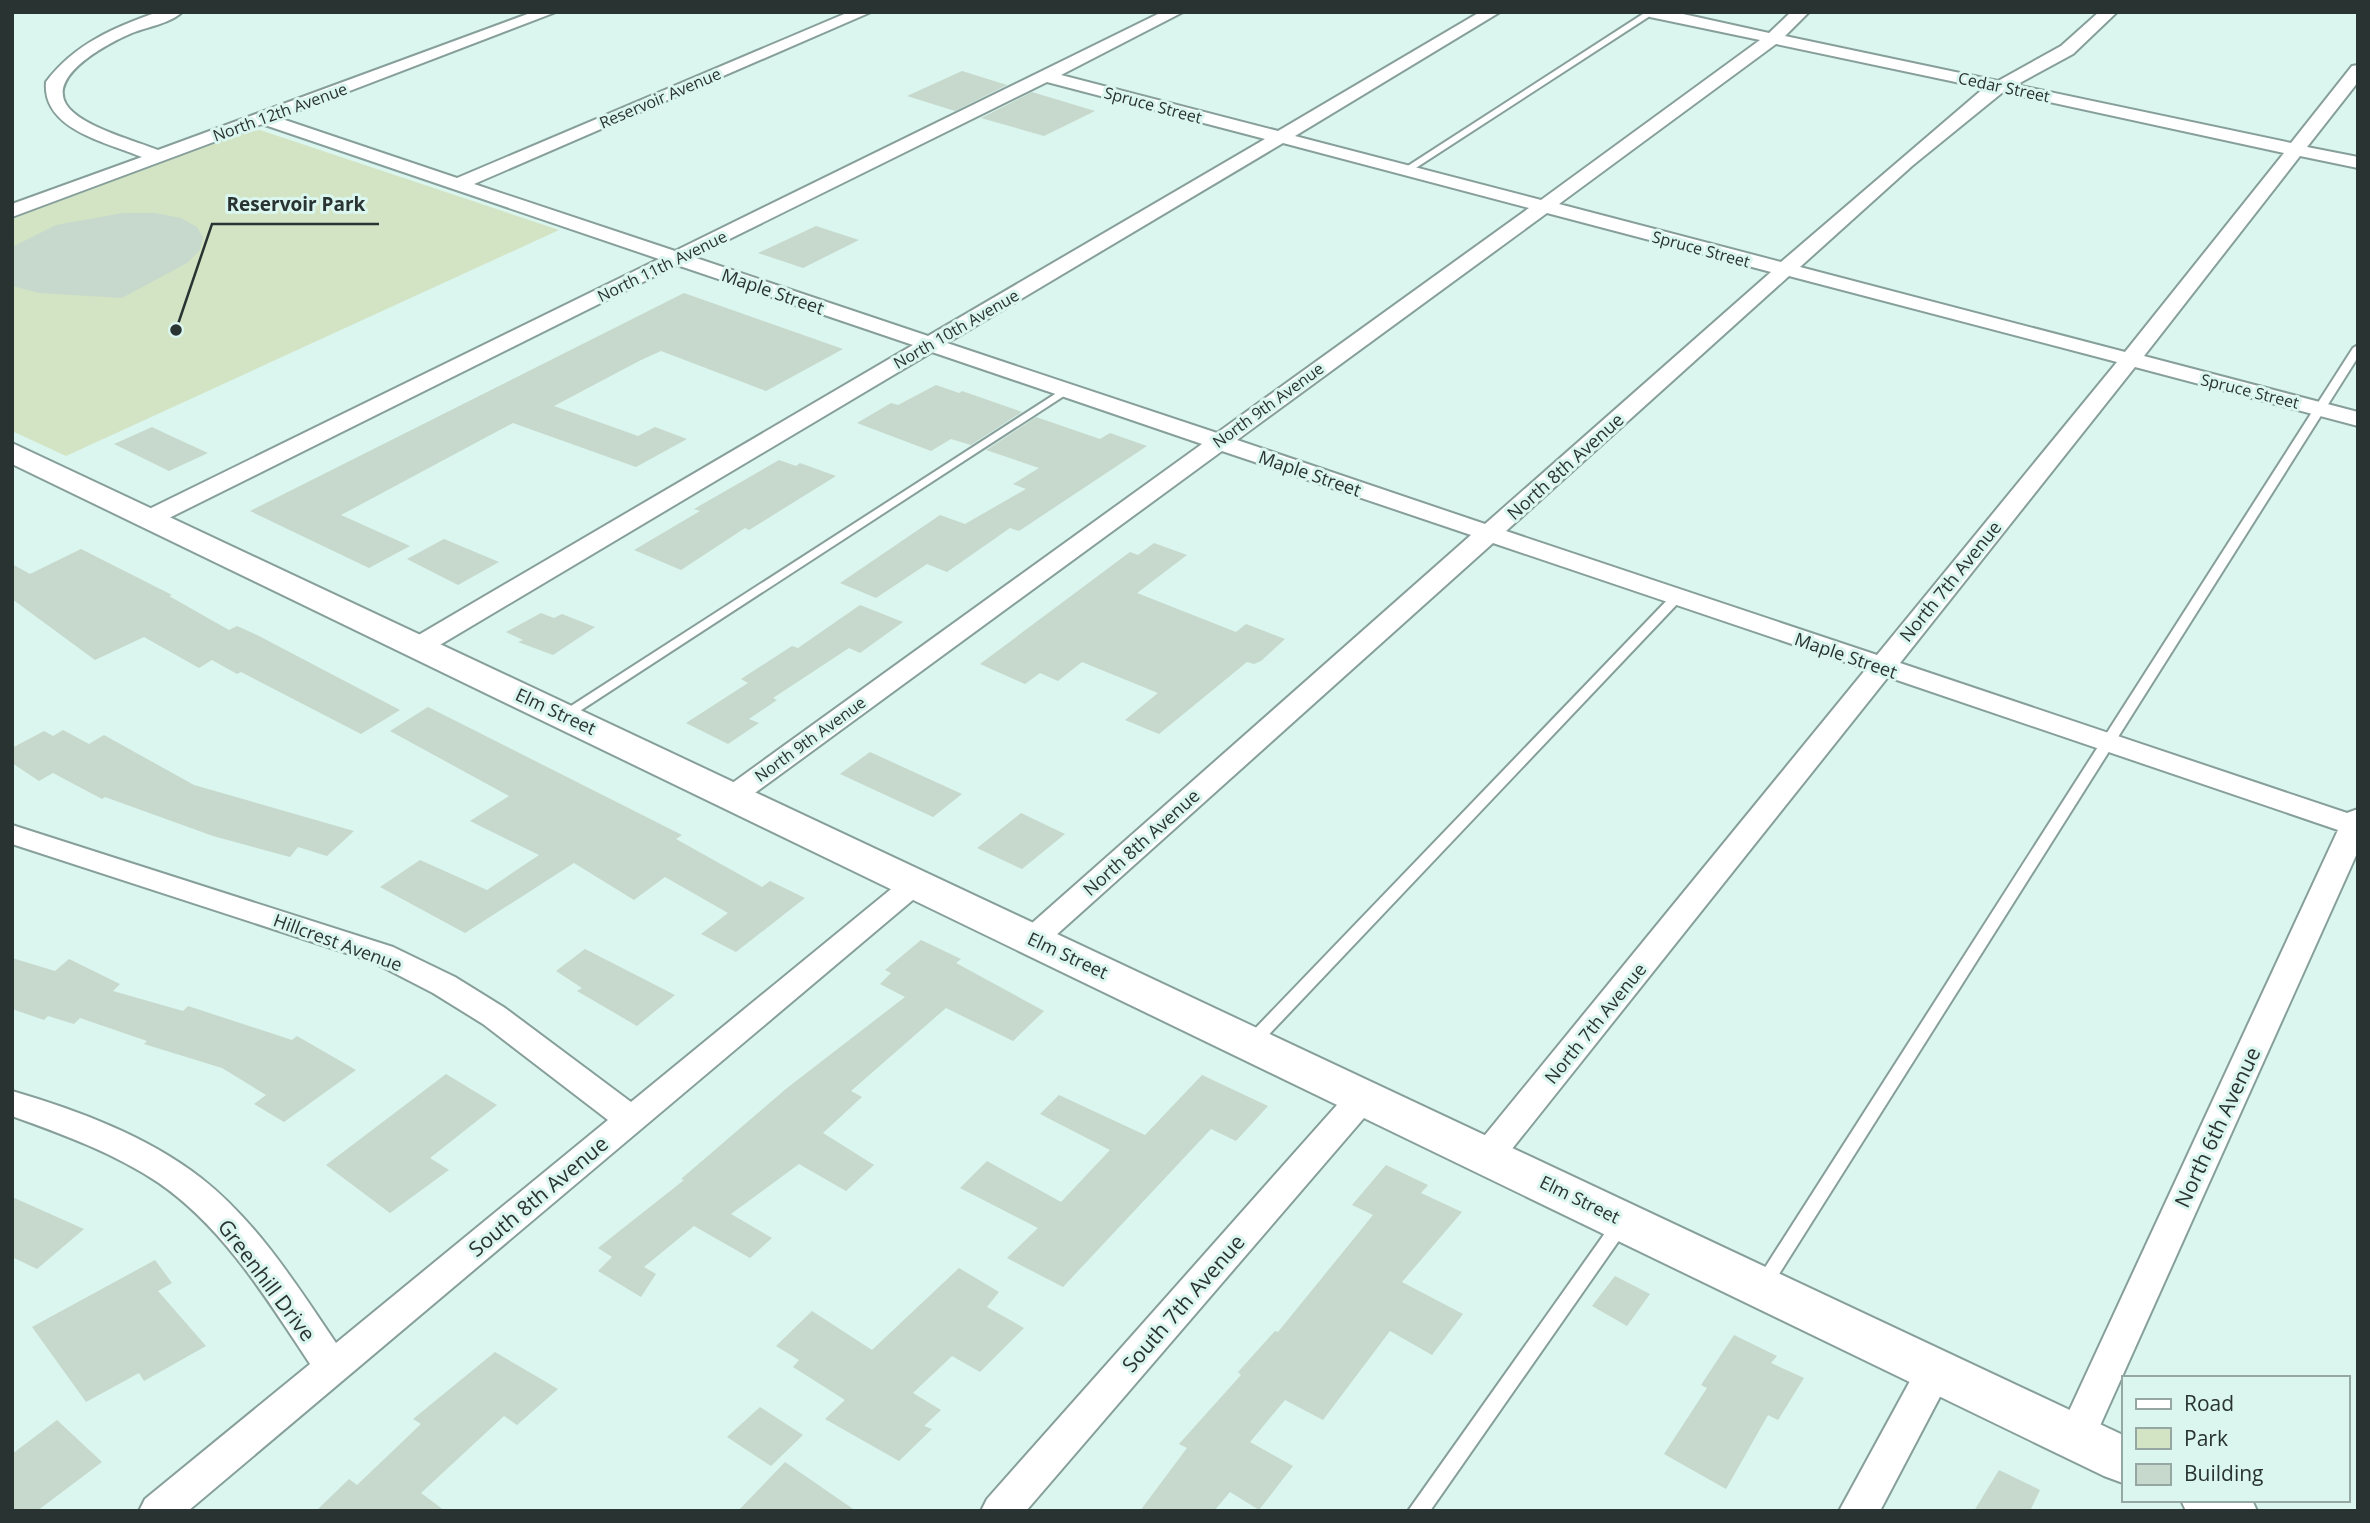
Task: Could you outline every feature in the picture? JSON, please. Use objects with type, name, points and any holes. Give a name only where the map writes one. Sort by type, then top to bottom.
[{"type":"street","points":[[158,157],[79,126],[60,112],[55,101],[55,82],[73,60],[99,41],[174,12]]},
{"type":"street","name":"North 12th Avenue","points":[[12,211],[548,12]]},
{"type":"street","name":"Reservoir Avenue","points":[[456,185],[863,12]]},
{"type":"street","name":"North 11th Avenue","points":[[150,518],[1175,12]]},
{"type":"street","name":"North 10th Avenue","points":[[419,646],[1492,12]]},
{"type":"street","name":"Cedar Street","points":[[1651,12],[2358,163]]},
{"type":"street","name":"North 9th Avenue","points":[[734,795],[1772,38],[1801,12]]},
{"type":"street","name":"North 8th Avenue","points":[[1034,938],[1916,153],[1986,95],[2067,50],[2109,12]]},
{"type":"street","name":"North 7th Avenue","points":[[1488,1156],[2130,360],[2358,70]]},
{"type":"street","name":"Spruce Street","points":[[1045,76],[2358,419]]},
{"type":"street","name":"Maple Street","points":[[261,118],[1880,667],[2357,824]]},
{"type":"street","name":"Elm Street","points":[[12,452],[2122,1460]]},
{"type":"street","name":"North 6th Avenue","points":[[2076,1437],[2357,824]]},
{"type":"street","name":"Hillcrest Avenue","points":[[12,834],[382,954],[444,985],[494,1016],[631,1119]]},
{"type":"street","name":"South 8th Avenue","points":[[159,1511],[918,883]]},
{"type":"street","name":"South 7th Avenue","points":[[1001,1511],[1364,1096]]},
{"type":"street","name":"Greenhill Drive","points":[[12,1103],[128,1151],[188,1186],[226,1222],[279,1290],[332,1367]]},
{"type":"street","points":[[1859,1511],[1936,1370]]},
{"type":"street","points":[[2212,1502],[2230,1511]]},
{"type":"lane","points":[[1405,171],[1651,12]]},
{"type":"lane","points":[[1762,1287],[2358,348]]},
{"type":"lane","points":[[564,715],[1066,390]]},
{"type":"lane","points":[[1252,1042],[1676,597]]},
{"type":"lane","points":[[1418,1511],[1623,1220]]},
{"type":"green space","points":[[260,130],[559,230],[66,456],[12,431],[12,219],[237,134]]},
{"type":"building","points":[[962,71],[1007,85],[955,111],[907,96]]},
{"type":"building","points":[[1032,92],[1095,111],[1044,136],[981,118]]},
{"type":"building","points":[[123,213],[155,213],[181,218],[197,227],[203,237],[200,250],[187,263],[122,298],[39,293],[12,286],[12,247],[56,225]]},
{"type":"building","points":[[816,226],[859,240],[803,268],[758,253]]},
{"type":"building","points":[[684,293],[843,349],[766,391],[661,351],[641,360],[554,406],[638,436],[655,427],[687,439],[636,467],[513,423],[341,515],[410,546],[369,568],[250,511]]},
{"type":"building","points":[[936,385],[1022,412],[971,445],[951,439],[931,451],[857,423],[891,403],[898,405]]},
{"type":"building","points":[[1036,417],[1100,439],[1110,433],[1147,446],[1019,531],[1010,528],[947,572],[927,564],[876,598],[840,583],[940,515],[965,524],[1026,489],[1013,484],[1039,468],[986,450]]},
{"type":"building","points":[[152,427],[208,453],[169,471],[114,444]]},
{"type":"building","points":[[779,460],[796,466],[800,463],[836,476],[749,530],[745,528],[681,570],[634,550],[700,511],[694,509]]},
{"type":"building","points":[[444,539],[499,562],[458,585],[407,559]]},
{"type":"building","points":[[1154,543],[1187,555],[1137,593],[1236,632],[1246,624],[1285,639],[1261,661],[1254,664],[1247,662],[1159,734],[1125,720],[1158,693],[1082,662],[1058,681],[1040,673],[1025,684],[980,664],[1130,552],[1138,555]]},
{"type":"building","points":[[81,549],[172,595],[169,596],[229,630],[237,626],[257,635],[400,710],[361,734],[241,672],[237,674],[212,660],[199,668],[144,637],[95,660],[12,599],[12,564],[30,574]]},
{"type":"building","points":[[860,605],[903,622],[860,653],[849,648],[773,698],[777,700],[749,719],[759,723],[728,744],[686,723],[748,683],[741,679],[792,646],[798,648]]},
{"type":"building","points":[[541,613],[554,618],[562,614],[595,627],[553,655],[518,642],[523,640],[506,632]]},
{"type":"building","points":[[428,707],[682,835],[676,839],[762,887],[770,881],[805,898],[736,952],[701,934],[728,913],[665,877],[634,900],[574,863],[465,933],[380,887],[420,860],[487,890],[539,855],[470,821],[509,796],[390,731]]},
{"type":"building","points":[[63,730],[89,744],[104,735],[194,785],[354,831],[327,856],[298,847],[290,857],[213,836],[105,797],[102,799],[53,773],[39,781],[12,763],[12,748],[44,731],[53,736]]},
{"type":"building","points":[[870,752],[962,794],[933,817],[840,774]]},
{"type":"building","points":[[1021,813],[1065,834],[1022,869],[977,848]]},
{"type":"building","points":[[921,940],[961,959],[956,963],[1044,1011],[1013,1041],[946,1008],[851,1091],[862,1097],[823,1133],[874,1165],[846,1191],[799,1164],[731,1214],[772,1238],[750,1258],[694,1226],[644,1267],[656,1274],[641,1297],[598,1271],[612,1257],[598,1248],[684,1180],[681,1179],[787,1088],[905,997],[880,984],[891,973],[885,970]]},
{"type":"building","points":[[585,949],[675,995],[637,1026],[577,991],[582,988],[556,971]]},
{"type":"building","points":[[12,958],[55,971],[69,959],[120,984],[113,991],[183,1011],[188,1006],[292,1040],[297,1036],[356,1070],[284,1122],[254,1104],[266,1095],[222,1068],[144,1044],[147,1041],[80,1018],[74,1024],[48,1016],[44,1020],[12,1009]]},
{"type":"building","points":[[446,1074],[497,1105],[430,1158],[449,1170],[390,1213],[326,1165]]},
{"type":"building","points":[[1202,1075],[1268,1106],[1236,1141],[1211,1129],[1063,1287],[1007,1258],[1038,1228],[960,1188],[987,1161],[1061,1202],[1110,1150],[1040,1114],[1059,1095],[1145,1135]]},
{"type":"building","points":[[1386,1165],[1428,1185],[1421,1193],[1462,1212],[1402,1282],[1463,1314],[1432,1355],[1390,1331],[1323,1420],[1285,1400],[1250,1442],[1293,1466],[1259,1510],[1230,1492],[1214,1511],[1140,1511],[1187,1448],[1179,1444],[1241,1375],[1238,1372],[1275,1331],[1278,1332],[1373,1215],[1352,1205]]},
{"type":"building","points":[[12,1197],[84,1229],[37,1269],[12,1257]]},
{"type":"building","points":[[155,1260],[172,1283],[158,1291],[206,1346],[144,1381],[139,1373],[86,1402],[32,1327]]},
{"type":"building","points":[[959,1268],[999,1292],[987,1307],[1024,1328],[980,1372],[952,1356],[913,1393],[941,1410],[924,1426],[932,1429],[899,1461],[825,1419],[845,1400],[793,1367],[799,1360],[776,1346],[812,1311],[872,1350]]},
{"type":"building","points":[[1615,1276],[1650,1294],[1627,1326],[1592,1306]]},
{"type":"building","points":[[1734,1335],[1777,1356],[1771,1363],[1804,1378],[1778,1420],[1768,1415],[1726,1489],[1664,1454],[1707,1388],[1701,1385]]},
{"type":"building","points":[[495,1352],[558,1389],[517,1425],[504,1416],[421,1493],[445,1511],[316,1511],[349,1479],[357,1485],[421,1424],[413,1419]]},
{"type":"building","points":[[760,1407],[803,1435],[771,1466],[727,1437]]},
{"type":"building","points":[[57,1420],[102,1462],[37,1511],[12,1511],[12,1454]]},
{"type":"building","points":[[785,1462],[856,1511],[738,1511]]},
{"type":"building","points":[[1999,1470],[2040,1490],[2030,1511],[1974,1511]]},
{"type":"place","name":"Reservoir Park","points":[[176,330]]}]
